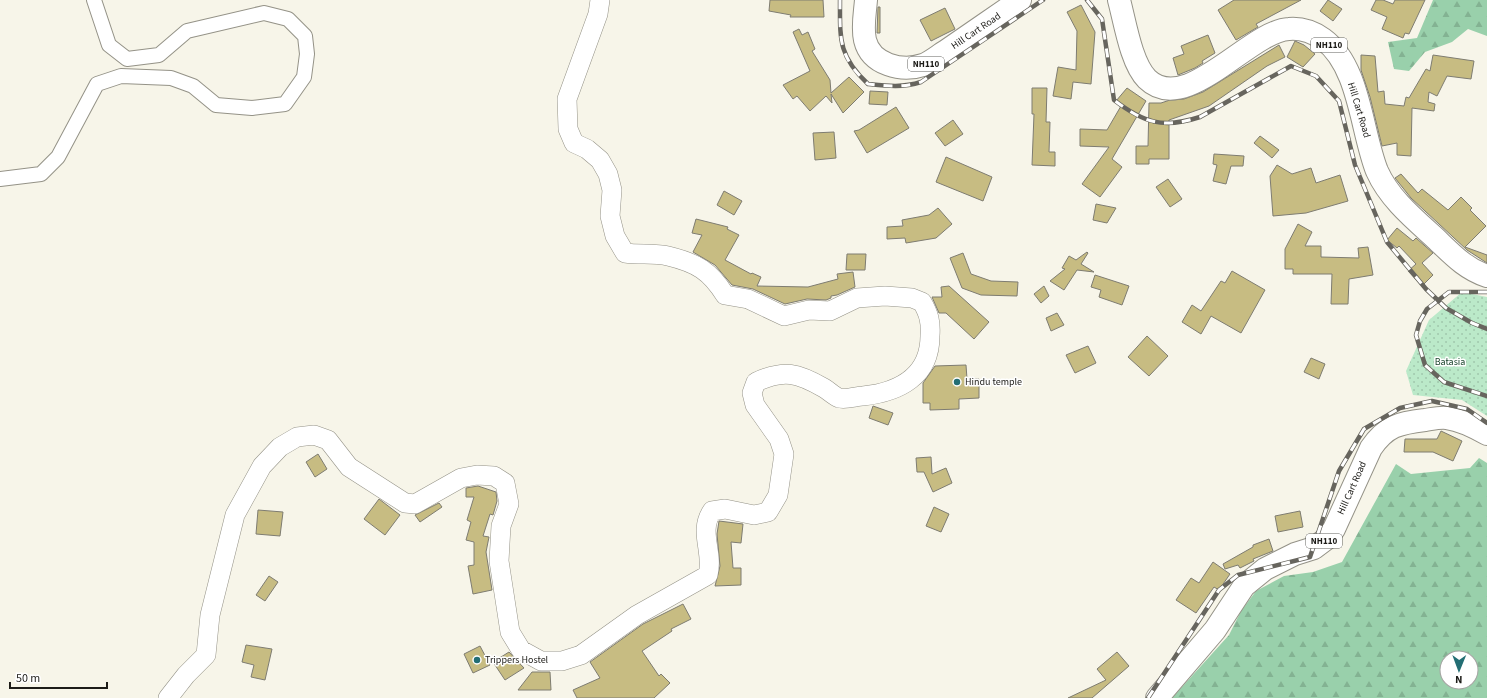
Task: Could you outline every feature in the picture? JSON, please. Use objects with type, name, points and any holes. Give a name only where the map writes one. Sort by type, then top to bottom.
[{"type":"highway","name":"Hill Cart Road","points":[[866,0],[864,27],[865,41],[883,62],[895,67],[910,68],[924,65],[973,34],[1020,0]]},
{"type":"highway","name":"Hill Cart Road","points":[[1119,0],[1139,67],[1147,79],[1159,87],[1172,90],[1185,87],[1201,79],[1273,34],[1288,28],[1314,32],[1327,42],[1340,58],[1352,82],[1378,171],[1389,191],[1402,207],[1465,266],[1487,276]]},
{"type":"highway","name":"Hill Cart Road","points":[[1156,698],[1215,630],[1244,586],[1265,569],[1295,554],[1314,548],[1326,539],[1334,529],[1370,448],[1379,436],[1390,428],[1403,423],[1446,417],[1470,425],[1487,434]]},
{"type":"main road","points":[[168,698],[186,675],[206,655],[210,615],[235,515],[262,466],[280,447],[297,437],[314,435],[328,440],[349,467],[405,503],[416,504],[460,478],[477,475],[494,476],[504,483],[509,504],[501,526],[499,561],[510,632],[521,650],[541,660],[562,661],[581,655],[637,615],[708,574],[711,564],[706,535],[706,521],[712,511],[725,509],[754,515],[768,512],[778,495],[784,454],[779,439],[755,405],[752,393],[756,382],[767,377],[787,372],[805,377],[840,398],[877,394],[901,386],[922,369],[930,351],[929,315],[922,302],[912,298],[885,296],[857,298],[830,311],[809,310],[784,316],[748,299],[725,295],[714,278],[700,267],[668,256],[625,253],[615,236],[610,216],[612,190],[608,174],[600,160],[587,149],[574,143],[568,129],[567,99],[598,14],[600,0]]},
{"type":"street","points":[[0,179],[41,174],[58,157],[97,84],[121,76],[171,78],[193,86],[216,105],[252,108],[285,104],[304,77],[307,54],[305,36],[288,20],[264,13],[227,21],[187,31],[159,55],[127,59],[109,45],[94,0]]},
{"type":"green space","points":[[1433,0],[1487,0],[1487,36],[1468,29],[1452,42],[1425,52],[1409,71],[1394,69],[1388,42],[1417,38]]},
{"type":"green space","name":"Batasia","points":[[1462,292],[1487,297],[1487,416],[1462,400],[1413,395],[1406,371],[1429,320]]},
{"type":"green space","points":[[1479,458],[1487,463],[1487,698],[1172,698],[1229,635],[1241,611],[1256,591],[1284,576],[1313,572],[1342,562],[1396,464],[1411,474],[1470,468]]},
{"type":"building","points":[[770,0],[823,0],[824,17],[790,17],[791,15],[769,11]]},
{"type":"building","points":[[1234,0],[1301,0],[1256,24],[1258,27],[1236,40],[1218,10]]},
{"type":"building","points":[[1328,0],[1342,9],[1333,21],[1320,11]]},
{"type":"building","points":[[1376,0],[1383,0],[1393,4],[1395,0],[1425,0],[1409,34],[1405,33],[1403,38],[1382,29],[1387,17],[1371,10]]},
{"type":"building","points":[[1081,5],[1095,32],[1091,84],[1073,82],[1071,99],[1053,96],[1058,67],[1076,70],[1077,31],[1067,12]]},
{"type":"building","points":[[878,7],[880,7],[880,33],[877,33]]},
{"type":"building","points":[[945,8],[955,29],[931,41],[920,20]]},
{"type":"building","points":[[799,29],[802,35],[808,32],[815,49],[812,51],[830,80],[831,93],[849,77],[864,92],[843,113],[831,94],[832,103],[826,96],[810,111],[797,96],[793,99],[783,85],[810,71],[793,32]]},
{"type":"building","points":[[1208,35],[1215,53],[1202,61],[1203,63],[1195,68],[1178,75],[1173,58],[1184,54],[1181,46]]},
{"type":"building","points":[[1295,41],[1304,45],[1315,54],[1303,67],[1287,57]]},
{"type":"building","points":[[1279,45],[1285,57],[1267,66],[1209,106],[1169,120],[1169,159],[1149,159],[1149,164],[1136,164],[1136,146],[1148,146],[1149,103],[1161,103],[1170,100],[1184,99],[1203,92]]},
{"type":"building","points":[[1361,55],[1375,56],[1378,92],[1384,91],[1385,104],[1404,106],[1406,97],[1409,98],[1426,69],[1430,71],[1433,55],[1474,61],[1471,79],[1447,76],[1437,96],[1429,92],[1428,102],[1435,104],[1434,111],[1412,108],[1411,156],[1397,155],[1397,143],[1382,146],[1370,97],[1361,70]]},
{"type":"building","points":[[1032,88],[1047,88],[1046,122],[1050,122],[1049,152],[1055,152],[1055,166],[1032,165],[1034,114],[1032,114]]},
{"type":"building","points":[[1127,88],[1146,101],[1112,159],[1122,167],[1100,197],[1082,184],[1109,147],[1080,146],[1080,129],[1107,130],[1121,106],[1116,101]]},
{"type":"building","points":[[870,91],[888,92],[887,105],[869,104]]},
{"type":"building","points":[[896,107],[909,128],[867,153],[854,131],[859,130]]},
{"type":"building","points":[[953,120],[963,134],[945,146],[935,133]]},
{"type":"building","points":[[834,132],[836,158],[815,160],[813,133]]},
{"type":"building","points":[[1260,136],[1279,150],[1272,158],[1254,143]]},
{"type":"building","points":[[1214,154],[1244,156],[1243,166],[1231,166],[1226,184],[1213,181],[1217,165],[1213,164]]},
{"type":"building","points":[[946,157],[992,177],[983,201],[936,182]]},
{"type":"building","points":[[1277,165],[1292,174],[1311,168],[1316,183],[1340,175],[1348,201],[1306,213],[1273,216],[1270,176]]},
{"type":"building","points":[[1401,174],[1418,193],[1422,189],[1448,210],[1461,197],[1472,208],[1470,210],[1486,226],[1465,247],[1487,255],[1487,263],[1467,250],[1411,198],[1395,178]]},
{"type":"building","points":[[1168,179],[1182,199],[1170,207],[1156,187]]},
{"type":"building","points":[[724,191],[742,201],[734,215],[717,205]]},
{"type":"building","points":[[1096,204],[1116,208],[1107,223],[1093,220]]},
{"type":"building","points":[[938,208],[952,224],[936,238],[906,243],[905,238],[887,239],[887,227],[903,226],[902,220],[929,215]]},
{"type":"building","points":[[696,219],[728,227],[727,229],[739,235],[725,260],[751,274],[752,273],[761,277],[757,286],[808,287],[838,279],[837,274],[853,272],[855,287],[831,296],[831,298],[826,300],[807,299],[785,304],[753,289],[732,285],[715,265],[693,252],[702,235],[692,233]]},
{"type":"building","points":[[1298,224],[1312,232],[1305,246],[1321,246],[1321,257],[1359,258],[1358,248],[1368,247],[1373,275],[1349,279],[1348,304],[1331,304],[1332,274],[1293,274],[1293,269],[1285,269],[1285,249]]},
{"type":"building","points":[[1397,228],[1413,241],[1416,238],[1433,253],[1422,263],[1433,275],[1422,286],[1408,271],[1416,264],[1399,246],[1397,248],[1387,240]]},
{"type":"building","points":[[1087,252],[1088,253],[1081,264],[1094,272],[1077,270],[1064,290],[1050,281],[1065,269],[1062,268],[1069,256],[1076,260]]},
{"type":"building","points":[[963,253],[971,274],[991,281],[1018,282],[1017,296],[981,295],[962,288],[950,258]]},
{"type":"building","points":[[847,254],[866,254],[865,270],[846,270]]},
{"type":"building","points":[[1232,271],[1265,290],[1241,333],[1211,316],[1201,334],[1182,322],[1192,305],[1201,311],[1221,281],[1225,283]]},
{"type":"building","points":[[1095,275],[1129,286],[1122,305],[1099,297],[1101,290],[1091,287]]},
{"type":"building","points":[[949,286],[989,322],[974,339],[946,313],[939,313],[932,297],[942,297],[941,287]]},
{"type":"building","points":[[1044,286],[1049,296],[1041,303],[1034,294]]},
{"type":"building","points":[[1057,313],[1064,325],[1051,331],[1046,318]]},
{"type":"building","points":[[1147,336],[1168,356],[1149,376],[1128,357]]},
{"type":"building","points":[[1088,346],[1096,363],[1075,373],[1066,355]]},
{"type":"building","points":[[1311,358],[1325,364],[1319,379],[1304,372]]},
{"type":"building","points":[[966,365],[967,379],[979,379],[979,398],[959,399],[959,409],[930,410],[930,403],[923,403],[923,383],[935,366]]},
{"type":"building","points":[[873,406],[893,413],[888,425],[869,418]]},
{"type":"building","points":[[1441,431],[1462,441],[1453,461],[1433,452],[1404,452],[1405,439],[1437,439]]},
{"type":"building","points":[[318,454],[327,469],[315,477],[306,462]]},
{"type":"building","points":[[931,457],[932,474],[946,468],[952,483],[933,492],[924,472],[917,472],[916,458]]},
{"type":"building","points":[[478,486],[496,492],[497,501],[493,515],[490,514],[483,536],[489,537],[486,552],[492,590],[473,594],[468,566],[474,565],[474,542],[466,540],[471,522],[467,520],[474,497],[466,497],[466,488]]},
{"type":"building","points":[[379,499],[400,515],[385,535],[364,519]]},
{"type":"building","points":[[439,503],[442,507],[420,522],[415,515]]},
{"type":"building","points":[[934,507],[949,514],[941,532],[926,526]]},
{"type":"building","points":[[258,510],[283,512],[280,536],[256,534]]},
{"type":"building","points":[[1300,511],[1303,527],[1278,532],[1275,516]]},
{"type":"building","points":[[719,521],[743,524],[741,543],[731,542],[733,568],[741,568],[741,585],[715,586],[720,566],[717,534]]},
{"type":"building","points":[[1269,539],[1273,551],[1253,559],[1254,561],[1240,568],[1238,565],[1225,569],[1223,564],[1253,547],[1253,545]]},
{"type":"building","points":[[1213,562],[1230,574],[1219,590],[1214,587],[1196,613],[1176,600],[1191,578],[1199,583]]},
{"type":"building","points":[[269,576],[278,582],[265,601],[256,595]]},
{"type":"building","points":[[683,604],[691,619],[671,629],[672,631],[642,651],[659,676],[661,674],[670,683],[654,698],[577,698],[573,690],[600,678],[590,662],[643,624]]},
{"type":"building","points":[[246,645],[272,649],[265,680],[251,677],[254,665],[242,662]]},
{"type":"building","name":"Trippers Hostel","points":[[480,646],[490,665],[473,673],[464,654]]},
{"type":"building","points":[[509,652],[524,668],[505,680],[493,662]]},
{"type":"building","points":[[1117,652],[1129,666],[1092,698],[1068,698],[1106,680],[1097,669]]},
{"type":"building","points":[[532,672],[550,672],[551,690],[518,690]]},
{"type":"railway","points":[[840,0],[841,36],[846,55],[851,65],[868,84],[894,86],[921,82],[1043,0]]},
{"type":"railway","points":[[1087,0],[1102,19],[1114,100],[1135,114],[1154,122],[1175,123],[1200,117],[1291,66],[1316,76],[1339,101],[1355,165],[1387,242],[1426,289],[1446,308],[1472,323],[1487,329]]},
{"type":"railway","points":[[1487,292],[1449,292],[1427,309],[1420,321],[1416,335],[1425,365],[1444,382],[1487,396]]},
{"type":"railway","points":[[1148,698],[1219,590],[1238,575],[1310,557],[1339,471],[1364,429],[1400,408],[1432,401],[1467,409],[1487,423]]},
{"type":"place","name":"Hindu temple","points":[[957,382]]},
{"type":"place","name":"Trippers Hostel","points":[[477,660]]}]
